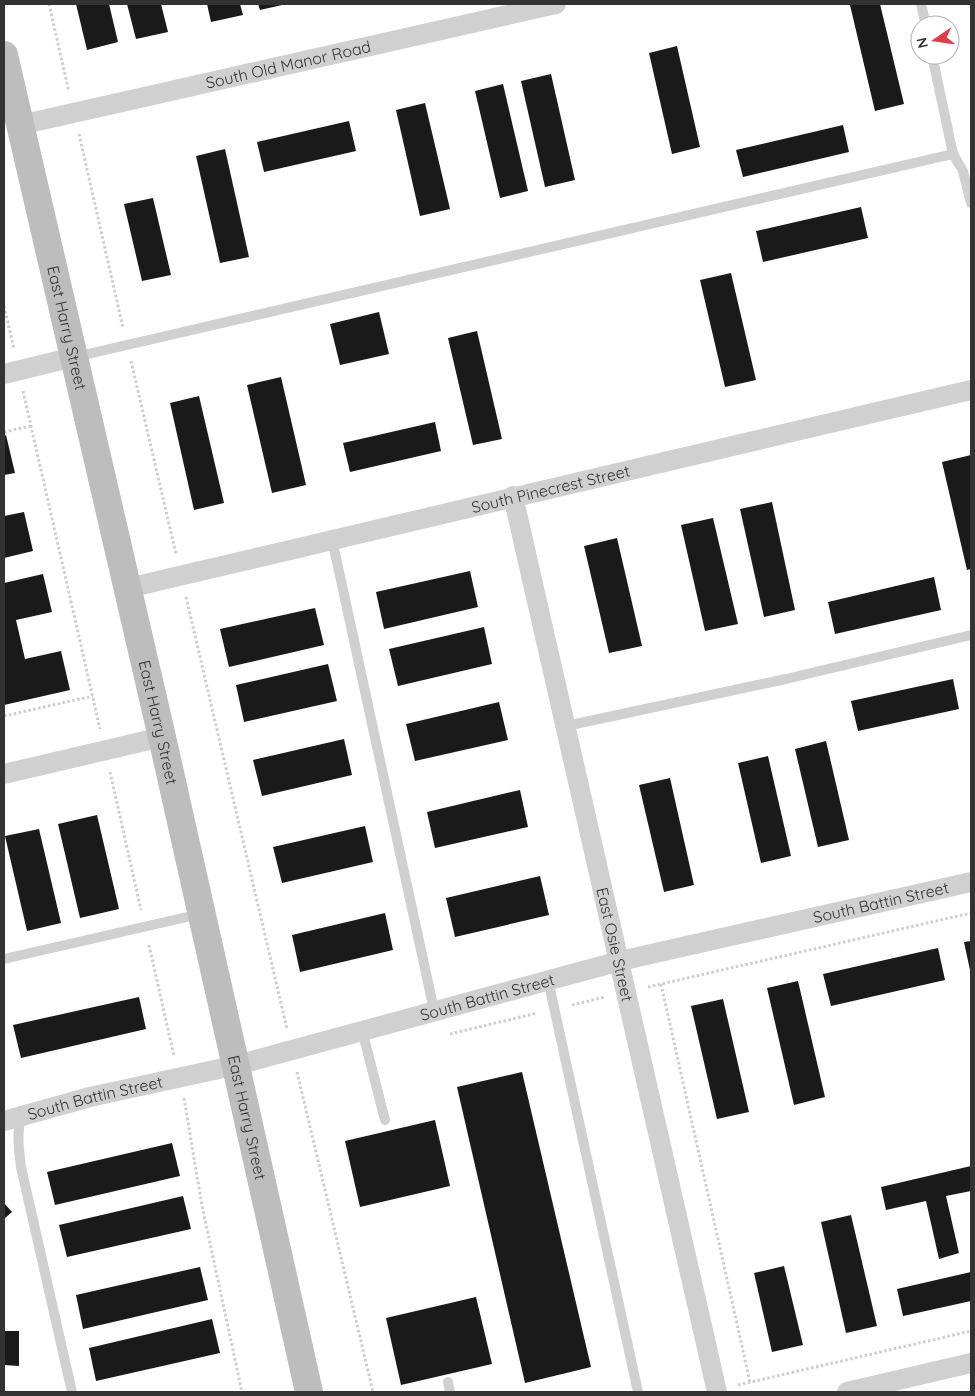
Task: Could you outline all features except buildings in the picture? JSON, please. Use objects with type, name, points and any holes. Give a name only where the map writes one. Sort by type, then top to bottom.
[{"type":"main road","name":"East Harry Street","points":[[4,54],[237,1065],[309,1392]]},
{"type":"street","name":"South Old Manor Road","points":[[20,125],[556,4]]},
{"type":"street","points":[[11,372],[74,357]]},
{"type":"street","name":"South Pinecrest Street","points":[[128,588],[971,390]]},
{"type":"street","name":"East Osie Street","points":[[514,496],[717,1391]]},
{"type":"street","points":[[4,774],[162,737]]},
{"type":"street","name":"South Battin Street","points":[[13,1119],[90,1097],[237,1065],[620,961],[971,882]]},
{"type":"street","points":[[847,1392],[971,1363]]},
{"type":"lane","points":[[934,65],[954,154],[963,171],[971,204]]},
{"type":"lane","points":[[74,357],[954,154]]},
{"type":"lane","points":[[332,539],[434,1010]]},
{"type":"lane","points":[[566,726],[786,679],[971,635]]},
{"type":"lane","points":[[4,959],[202,913]]},
{"type":"lane","points":[[548,980],[638,1392]]},
{"type":"lane","points":[[362,1030],[386,1120]]},
{"type":"lane","points":[[13,1119],[21,1167],[72,1392]]},
{"type":"path","points":[[49,4],[127,345],[373,1392]]},
{"type":"path","points":[[4,309],[11,372],[31,426],[145,926],[179,1078],[202,1206],[242,1392]]},
{"type":"path","points":[[4,432],[31,426]]},
{"type":"path","points":[[4,716],[92,696]]},
{"type":"path","points":[[661,984],[750,1382]]},
{"type":"path","points":[[717,1391],[971,1331]]}]
